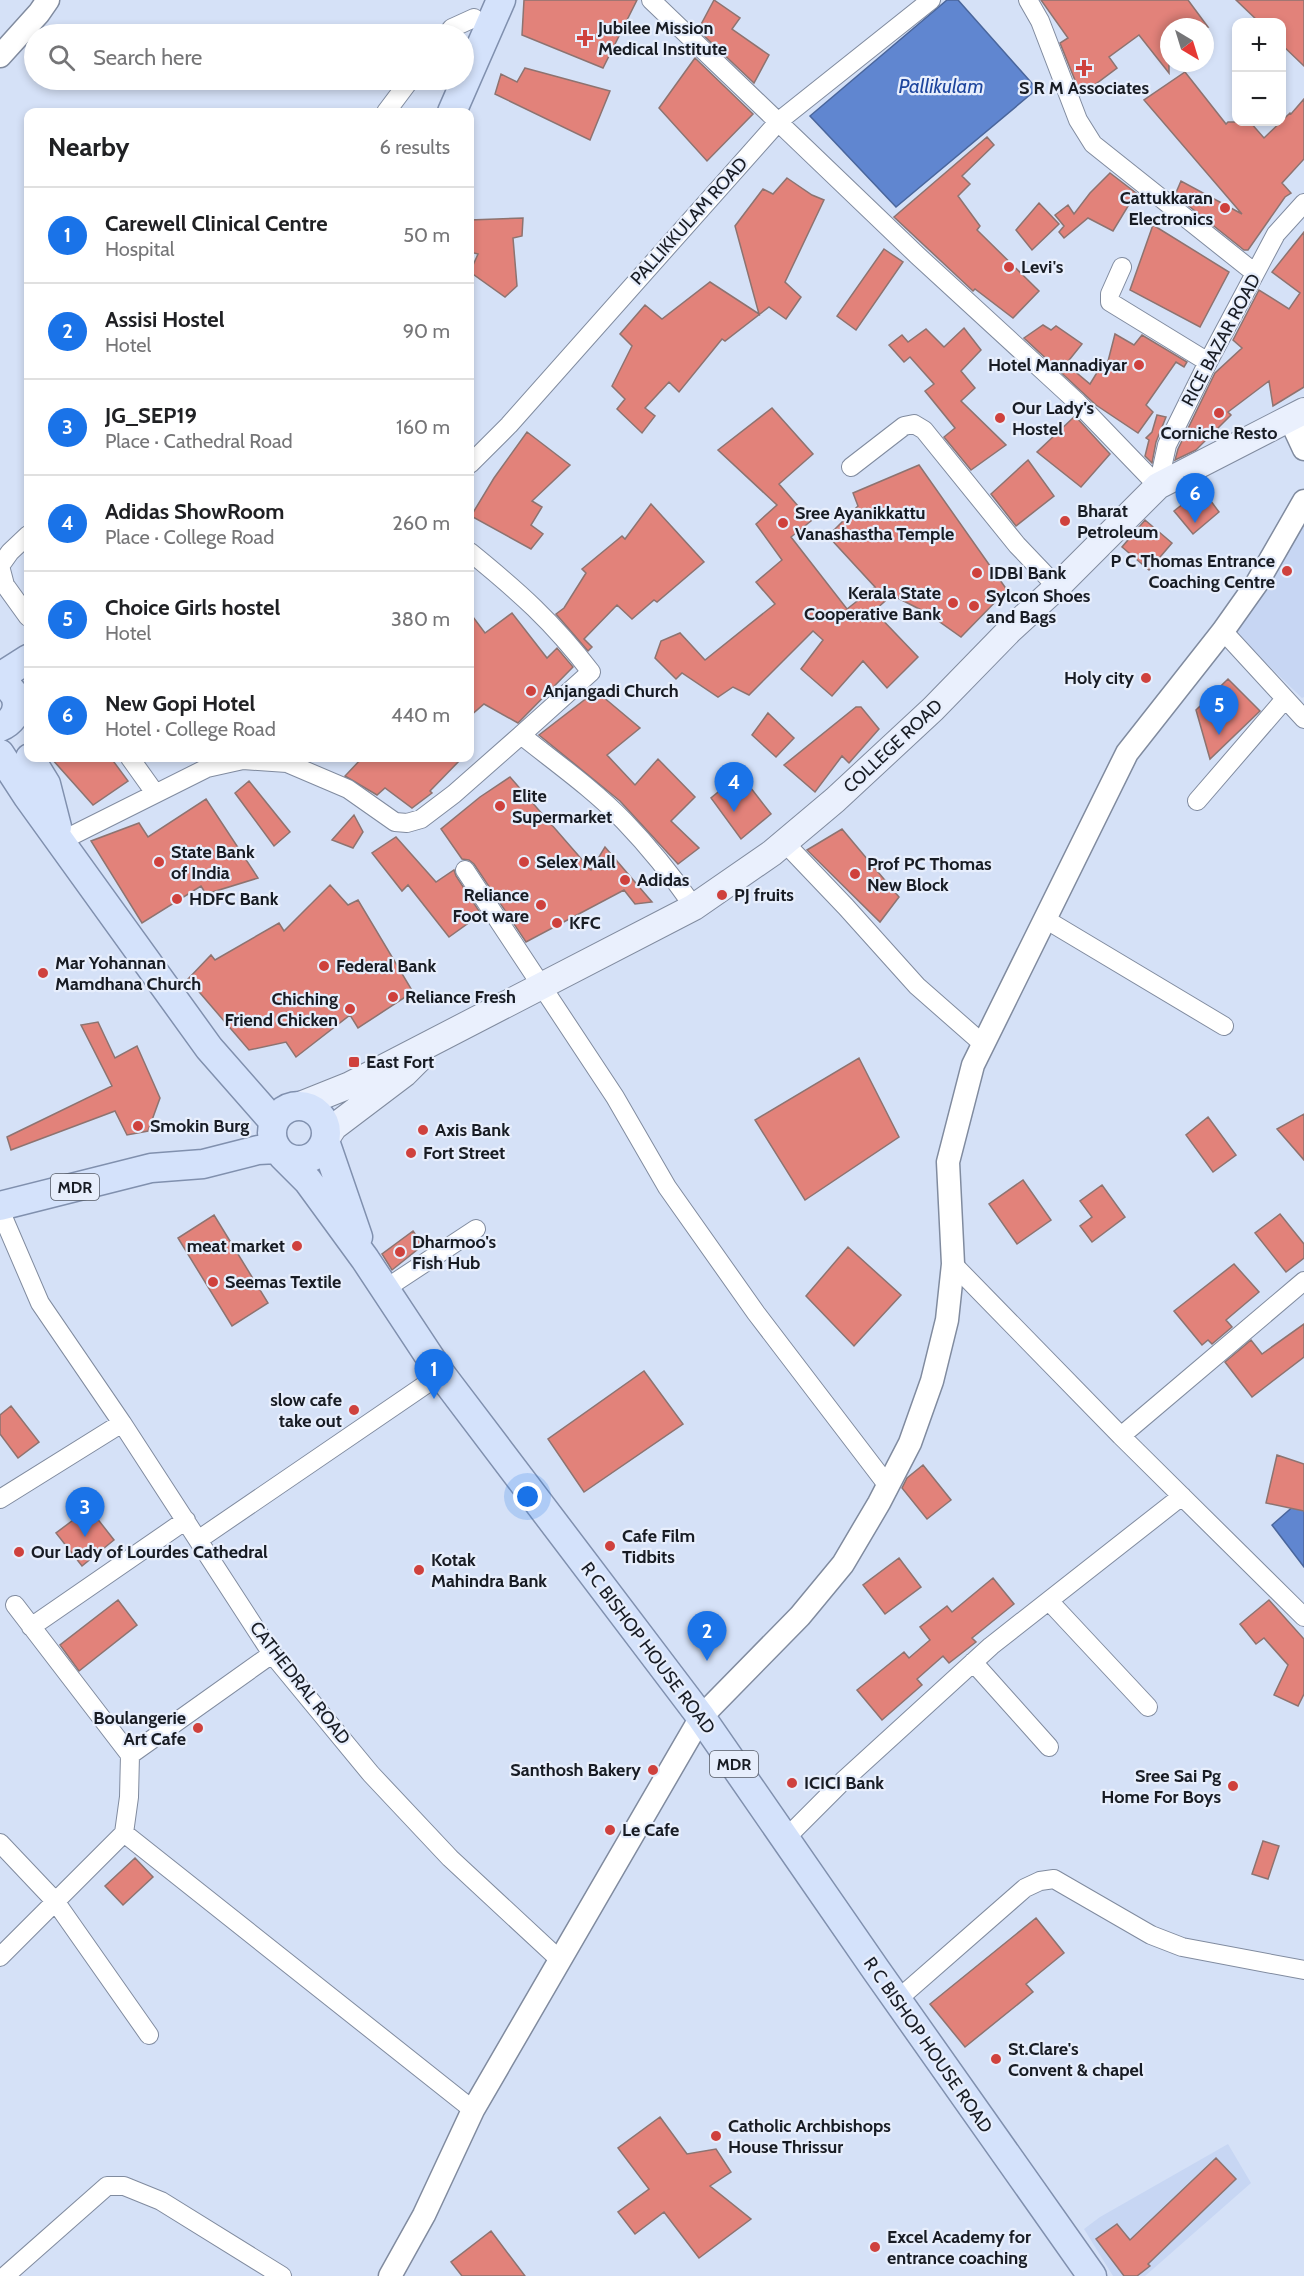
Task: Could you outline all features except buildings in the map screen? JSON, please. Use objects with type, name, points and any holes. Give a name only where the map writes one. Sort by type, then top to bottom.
[{"type":"main road","points":[[474,63],[501,0]]},
{"type":"main road","points":[[434,108],[443,90]]},
{"type":"main road","points":[[455,108],[462,90]]},
{"type":"main road","name":"COLLEGE ROAD","points":[[446,1033],[694,907],[784,843],[835,800],[933,710],[1009,631],[1057,588],[1158,486],[1297,415]]},
{"type":"main road","points":[[0,677],[24,662]]},
{"type":"main road","points":[[0,683],[13,691],[16,697],[18,737],[24,747]]},
{"type":"main road","points":[[0,753],[28,797],[209,1048],[283,1127],[308,1181],[365,1259]]},
{"type":"main road","points":[[33,762],[46,784],[61,841]]},
{"type":"main road","name":"MDR","points":[[0,1208],[151,1168],[203,1164],[258,1150],[283,1127],[350,1085],[446,1033]]},
{"type":"main road","name":"MDR","points":[[325,1140],[334,1127],[404,1074],[446,1033]]},
{"type":"main road","points":[[283,1127],[317,1112],[323,1120],[329,1158],[347,1200],[365,1259]]},
{"type":"main road","points":[[283,1127],[291,1159],[308,1159],[321,1149],[325,1140]]},
{"type":"main road","name":"R C BISHOP HOUSE ROAD","points":[[365,1259],[441,1374],[701,1717],[1092,2276]]},
{"type":"street","points":[[29,24],[48,0]]},
{"type":"street","points":[[651,0],[918,256],[1077,402],[1158,486]]},
{"type":"street","name":"PALLIKKULAM ROAD","points":[[474,460],[509,425],[779,121],[931,0]]},
{"type":"street","points":[[1028,0],[1040,21],[1078,120],[1093,144],[1256,273]]},
{"type":"street","points":[[0,56],[24,30]]},
{"type":"street","points":[[389,108],[402,90]]},
{"type":"street","name":"RICE BAZAR ROAD","points":[[1158,486],[1167,446],[1208,362],[1276,234],[1304,203]]},
{"type":"street","points":[[1122,267],[1110,294],[1110,302],[1208,362]]},
{"type":"street","points":[[1297,415],[1304,449]]},
{"type":"street","points":[[850,467],[904,426],[914,424],[924,430],[1017,545],[1057,588]]},
{"type":"street","points":[[390,2276],[473,2110],[701,1717],[800,1616],[843,1564],[888,1486],[910,1443],[932,1382],[947,1320],[953,1264],[948,1162],[973,1065],[1127,753],[1223,631],[1257,583],[1304,501]]},
{"type":"street","points":[[24,539],[0,566],[6,585],[24,611]]},
{"type":"street","points":[[276,762],[287,763],[348,789],[395,822],[407,823],[421,819],[454,794],[591,672],[536,607],[474,555]]},
{"type":"street","points":[[1223,631],[1304,720]]},
{"type":"street","points":[[1197,801],[1285,699]]},
{"type":"street","points":[[521,735],[624,820],[665,867],[694,907]]},
{"type":"street","points":[[133,762],[155,793]]},
{"type":"street","points":[[61,841],[207,768],[232,762]]},
{"type":"street","points":[[784,843],[846,907],[917,987],[983,1044]]},
{"type":"street","points":[[465,870],[615,1097],[667,1187],[756,1313],[888,1486]]},
{"type":"street","points":[[1045,919],[1224,1026]]},
{"type":"street","name":"CATHEDRAL ROAD","points":[[0,1208],[40,1302],[186,1520],[272,1654],[371,1774],[450,1858],[561,1961]]},
{"type":"street","points":[[385,1290],[476,1229]]},
{"type":"street","points":[[953,1264],[1121,1436],[1304,1617]]},
{"type":"street","points":[[1121,1436],[1304,1281]]},
{"type":"street","points":[[198,1540],[441,1374]]},
{"type":"street","points":[[0,1499],[122,1423]]},
{"type":"street","points":[[785,1839],[843,1780],[973,1662],[1182,1496]]},
{"type":"street","points":[[31,1627],[186,1520]]},
{"type":"street","points":[[1049,1601],[1148,1707]]},
{"type":"street","points":[[0,1957],[124,1833],[129,1797],[130,1755],[15,1605]]},
{"type":"street","points":[[130,1755],[272,1654]]},
{"type":"street","points":[[973,1662],[1049,1747]]},
{"type":"street","points":[[124,1833],[473,2110]]},
{"type":"street","points":[[0,1843],[55,1901],[148,2035]]},
{"type":"street","points":[[897,2000],[1025,1888],[1040,1881],[1054,1879],[1151,1935],[1182,1947],[1303,1967]]},
{"type":"street","points":[[5,2276],[106,2186],[124,2186],[161,2201],[282,2276]]},
{"type":"shaded area","name":"P C Thomas Entrance Coaching Centre","points":[[1304,511],[1304,697],[1302,698],[1234,632]]},
{"type":"shaded area","points":[[1228,2144],[1251,2183],[1145,2276],[1113,2276],[1084,2229],[1100,2217]]},
{"type":"water","name":"Pallikulam","points":[[947,0],[958,0],[1037,89],[896,207],[810,116]]},
{"type":"water","points":[[1304,1497],[1304,1567],[1272,1525]]},
{"type":"place","name":"Jubilee Mission Medical Institute","points":[[585,38]]},
{"type":"place","name":"S R M Associates","points":[[1084,68]]},
{"type":"place","name":"Cattukkaran Electronics","points":[[1225,208]]},
{"type":"place","name":"Levi's","points":[[1009,267]]},
{"type":"place","name":"Hotel Mannadiyar","points":[[1139,365]]},
{"type":"place","name":"Corniche Resto","points":[[1219,413]]},
{"type":"place","name":"Our Lady's Hostel","points":[[1000,418]]},
{"type":"place","name":"Bharat Petroleum","points":[[1065,521]]},
{"type":"place","name":"Sree Ayanikkattu Vanashastha Temple","points":[[783,523]]},
{"type":"place","name":"New Gopi Hotel","points":[[1195,523]]},
{"type":"place","name":"P C Thomas Entrance Coaching Centre","points":[[1287,571]]},
{"type":"place","name":"IDBI Bank","points":[[977,573]]},
{"type":"place","name":"Kerala State Cooperative Bank","points":[[953,603]]},
{"type":"place","name":"Sylcon Shoes and Bags","points":[[974,606]]},
{"type":"place","name":"Holy city","points":[[1146,678]]},
{"type":"place","name":"Anjangadi Church","points":[[531,691]]},
{"type":"place","name":"Choice Girls hostel","points":[[1219,735]]},
{"type":"place","name":"Elite Supermarket","points":[[500,806]]},
{"type":"place","name":"Adidas ShowRoom","points":[[734,812]]},
{"type":"place","name":"State Bank of India","points":[[159,862]]},
{"type":"place","name":"Selex Mall","points":[[524,862]]},
{"type":"place","name":"Prof PC Thomas New Block","points":[[855,874]]},
{"type":"place","name":"Adidas","points":[[625,880]]},
{"type":"place","name":"PJ fruits","points":[[722,895]]},
{"type":"place","name":"HDFC Bank","points":[[177,899]]},
{"type":"place","name":"Reliance Foot ware","points":[[541,905]]},
{"type":"place","name":"KFC","points":[[557,923]]},
{"type":"place","name":"Federal Bank","points":[[324,966]]},
{"type":"place","name":"Mar Yohannan Mamdhana Church","points":[[43,973]]},
{"type":"place","name":"Reliance Fresh","points":[[393,997]]},
{"type":"place","name":"Chiching Friend Chicken","points":[[350,1009]]},
{"type":"place","name":"East Fort","points":[[354,1062]]},
{"type":"place","name":"Smokin Burg","points":[[138,1126]]},
{"type":"place","name":"Axis Bank","points":[[423,1130]]},
{"type":"place","name":"Fort Street","points":[[411,1153]]},
{"type":"place","name":"meat market","points":[[297,1246]]},
{"type":"place","name":"Dharmoo's Fish Hub","points":[[400,1252]]},
{"type":"place","name":"Seemas Textile","points":[[213,1282]]},
{"type":"place","name":"Carewell Clinical Centre","points":[[434,1399]]},
{"type":"place","name":"slow cafe take out","points":[[354,1410]]},
{"type":"place","name":"JG_SEP19","points":[[85,1537]]},
{"type":"place","name":"Cafe Film Tidbits","points":[[610,1546]]},
{"type":"place","name":"Our Lady of Lourdes Cathedral","points":[[19,1552]]},
{"type":"place","name":"Kotak Mahindra Bank","points":[[419,1570]]},
{"type":"place","name":"Assisi Hostel","points":[[707,1661]]},
{"type":"place","name":"Boulangerie Art Cafe","points":[[198,1728]]},
{"type":"place","name":"Santhosh Bakery","points":[[653,1770]]},
{"type":"place","name":"ICICI Bank","points":[[792,1783]]},
{"type":"place","name":"Sree Sai Pg Home For Boys","points":[[1233,1786]]},
{"type":"place","name":"Le Cafe","points":[[610,1830]]},
{"type":"place","name":"St.Clare's Convent & chapel","points":[[996,2059]]},
{"type":"place","name":"Catholic Archbishops House Thrissur","points":[[716,2136]]},
{"type":"place","name":"Excel Academy for entrance coaching","points":[[875,2247]]}]
